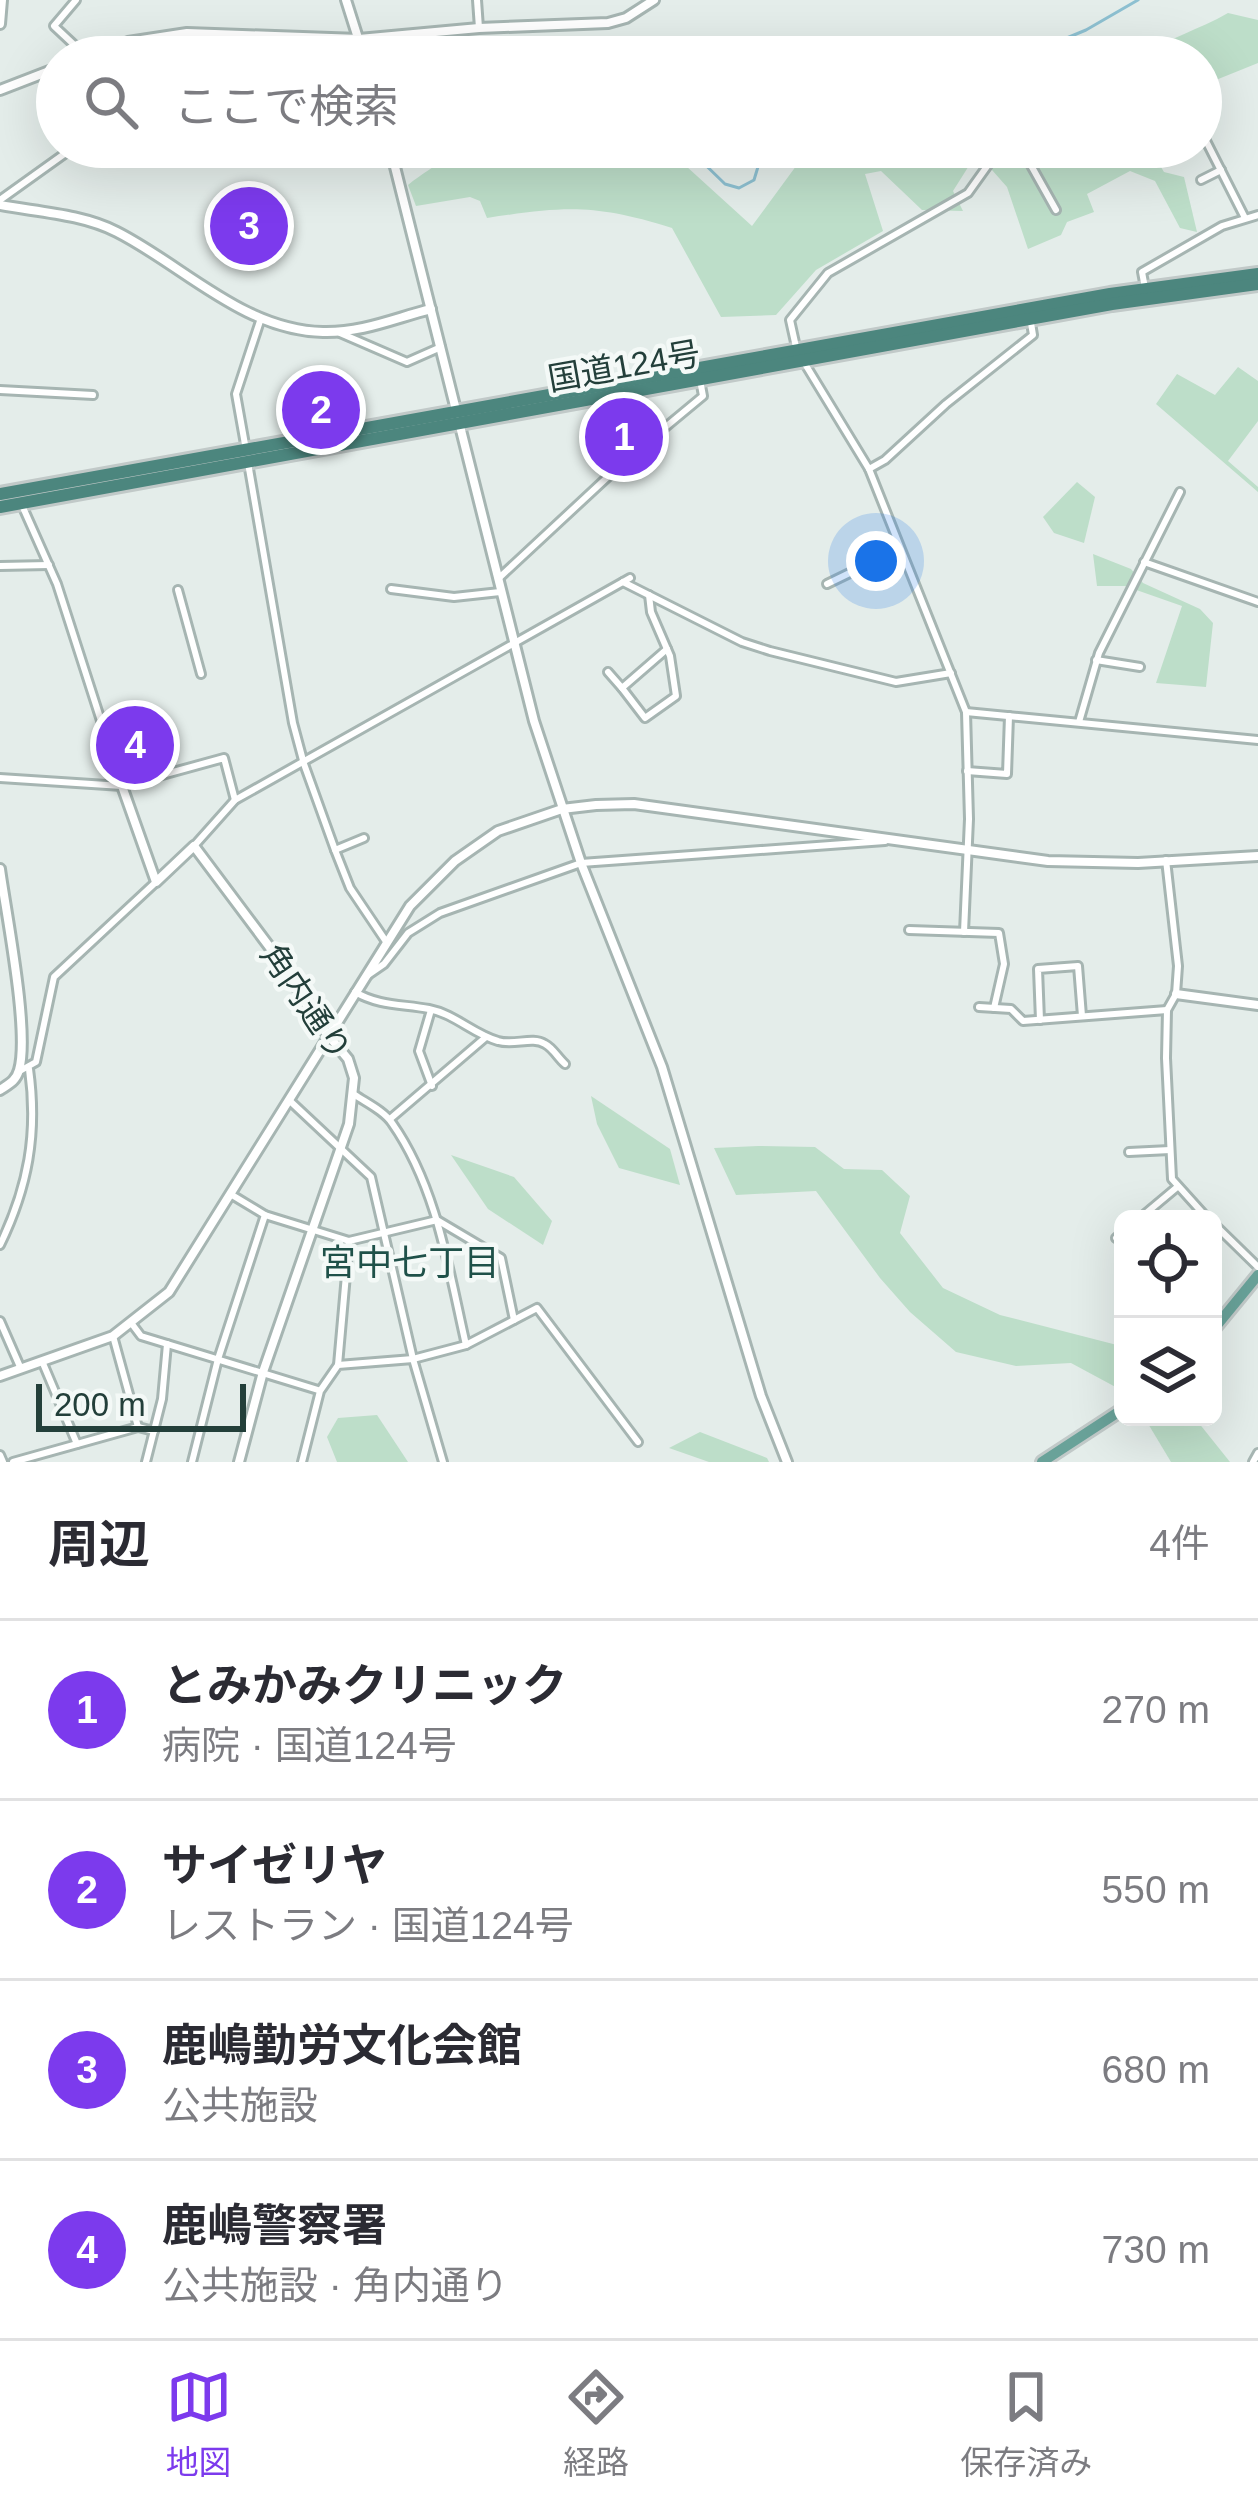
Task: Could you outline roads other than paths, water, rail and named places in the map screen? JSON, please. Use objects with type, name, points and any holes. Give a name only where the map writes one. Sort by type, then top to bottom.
[{"type":"highway","name":"国道124号","points":[[0,507],[247,456],[1258,274]]},
{"type":"highway","name":"国道124号","points":[[1146,294],[1258,284]]},
{"type":"highway","name":"国道124号","points":[[0,494],[247,456]]},
{"type":"main road","points":[[1222,1318],[1258,1271]]},
{"type":"main road","points":[[1042,1462],[1114,1415]]},
{"type":"street","points":[[0,24],[2,0]]},
{"type":"street","points":[[64,36],[54,26],[76,0]]},
{"type":"street","points":[[346,0],[358,36]]},
{"type":"street","points":[[477,0],[479,28]]},
{"type":"street","points":[[392,36],[608,23],[654,0]]},
{"type":"street","points":[[168,36],[274,36]]},
{"type":"street","points":[[0,90],[36,76]]},
{"type":"street","points":[[0,203],[46,168]]},
{"type":"street","points":[[395,168],[534,721],[581,863],[662,1067],[761,1396],[787,1462]]},
{"type":"street","points":[[964,932],[969,851],[966,712],[868,469],[800,355],[790,320],[815,285],[848,260],[968,193],[986,168]]},
{"type":"street","points":[[1032,168],[1056,210]]},
{"type":"street","points":[[1201,180],[1221,170],[1245,218]]},
{"type":"street","points":[[0,203],[105,226],[261,318],[296,328],[338,332],[367,328],[431,309]]},
{"type":"street","points":[[1146,294],[1142,272],[1222,226],[1258,215]]},
{"type":"street","points":[[868,469],[885,460],[1033,334],[1030,314]]},
{"type":"street","points":[[261,318],[236,394],[304,764],[350,887],[387,943]]},
{"type":"street","points":[[338,332],[406,362],[441,346]]},
{"type":"street","points":[[499,578],[627,458],[703,396],[699,374]]},
{"type":"street","points":[[0,389],[93,395]]},
{"type":"street","points":[[1078,722],[1096,660],[1180,493]]},
{"type":"street","points":[[22,503],[49,565],[156,882]]},
{"type":"street","points":[[827,584],[900,549]]},
{"type":"street","points":[[1144,562],[1258,602]]},
{"type":"street","points":[[0,566],[49,565]]},
{"type":"street","points":[[0,1090],[36,1062],[54,977],[194,846],[235,800],[626,580],[742,642],[770,651],[896,682],[951,673]]},
{"type":"street","points":[[391,589],[454,597],[503,592]]},
{"type":"street","points":[[178,590],[201,674]]},
{"type":"street","points":[[608,672],[645,718],[676,696],[649,595]]},
{"type":"street","points":[[622,688],[667,649]]},
{"type":"street","points":[[1096,660],[1140,667]]},
{"type":"street","points":[[966,712],[1258,740]]},
{"type":"street","points":[[967,771],[1007,774],[1009,716]]},
{"type":"street","points":[[0,778],[122,785],[224,758],[235,800]]},
{"type":"street","points":[[0,1376],[113,1336],[170,1292],[425,887],[498,831],[562,809],[634,804],[1048,862],[1258,856]]},
{"type":"street","points":[[334,850],[364,838]]},
{"type":"street","points":[[364,978],[385,964],[408,934],[440,913],[581,863],[888,841]]},
{"type":"street","name":"角内通り","points":[[194,846],[348,1059],[355,1095],[262,1372],[239,1462]]},
{"type":"street","points":[[1166,860],[1178,966],[1176,994],[1167,1010],[1170,1150],[1176,1188],[1199,1210]]},
{"type":"street","points":[[0,869],[21,1025],[18,1072]]},
{"type":"street","points":[[909,930],[1000,933],[1004,964],[994,1008]]},
{"type":"street","points":[[1040,1019],[1038,969],[1078,966],[1082,1017]]},
{"type":"street","points":[[355,992],[375,1004],[432,1009],[486,1037],[515,1045],[536,1040],[549,1046],[565,1064]]},
{"type":"street","points":[[1176,994],[1258,1005]]},
{"type":"street","points":[[979,1007],[1017,1012],[1023,1021],[1167,1010]]},
{"type":"street","points":[[432,1009],[419,1051],[432,1086]]},
{"type":"street","points":[[390,1119],[486,1037]]},
{"type":"street","points":[[0,1245],[18,1207],[29,1167],[34,1106],[29,1068]]},
{"type":"street","points":[[355,1095],[390,1119],[437,1220],[466,1345]]},
{"type":"street","points":[[290,1101],[371,1177],[413,1359],[443,1462]]},
{"type":"street","points":[[1129,1152],[1170,1150]]},
{"type":"street","points":[[1150,1210],[1176,1188]]},
{"type":"street","points":[[232,1196],[265,1215],[350,1241],[437,1220],[501,1258],[514,1320]]},
{"type":"street","points":[[192,1462],[218,1359],[265,1215]]},
{"type":"street","points":[[1222,1233],[1258,1271]]},
{"type":"street","points":[[302,1462],[320,1391],[338,1365],[350,1241]]},
{"type":"street","points":[[338,1365],[413,1359],[466,1345],[537,1308],[638,1442]]},
{"type":"street","points":[[0,1321],[21,1369]]},
{"type":"street","points":[[132,1324],[142,1336],[320,1391]]},
{"type":"street","points":[[113,1336],[138,1427]]},
{"type":"street","points":[[146,1462],[162,1399],[167,1344]]},
{"type":"street","points":[[42,1360],[77,1444]]},
{"type":"street","points":[[13,1462],[138,1427],[154,1431]]},
{"type":"street","points":[[1253,1462],[1258,1453]]},
{"type":"waterway","points":[[1072,36],[1138,0]]},
{"type":"waterway","points":[[709,168],[725,184],[739,188],[754,180],[758,168]]},
{"type":"place","name":"鹿嶋勤労文化会館","points":[[249,226]]},
{"type":"place","name":"サイゼリヤ","points":[[321,410]]},
{"type":"place","name":"とみかみクリニック","points":[[624,437]]},
{"type":"place","name":"鹿嶋警察署","points":[[135,745]]},
{"type":"district","name":"宮中七丁目","points":[[410,1262]]}]
